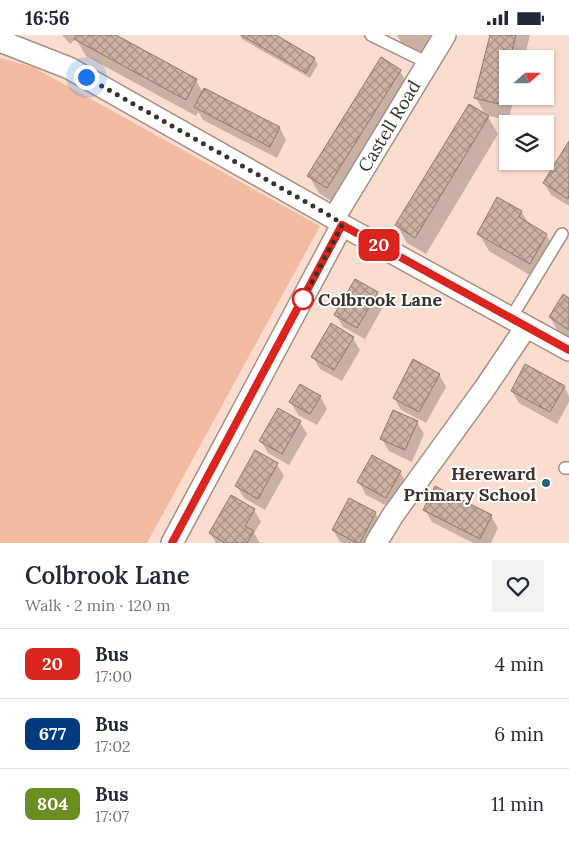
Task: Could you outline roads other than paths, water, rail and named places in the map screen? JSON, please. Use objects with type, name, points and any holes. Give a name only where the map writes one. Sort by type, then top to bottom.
[{"type":"street","name":"Castell Road","points":[[172,543],[338,221],[445,35]]},
{"type":"street","points":[[0,41],[69,68],[569,350]]},
{"type":"street","points":[[376,543],[392,515],[485,388],[519,322]]},
{"type":"lane","points":[[371,35],[428,63]]},
{"type":"lane","points":[[519,322],[562,234]]},
{"type":"place","name":"Colbrook Lane","points":[[303,299]]},
{"type":"place","name":"Hereward Primary School","points":[[546,483]]}]
